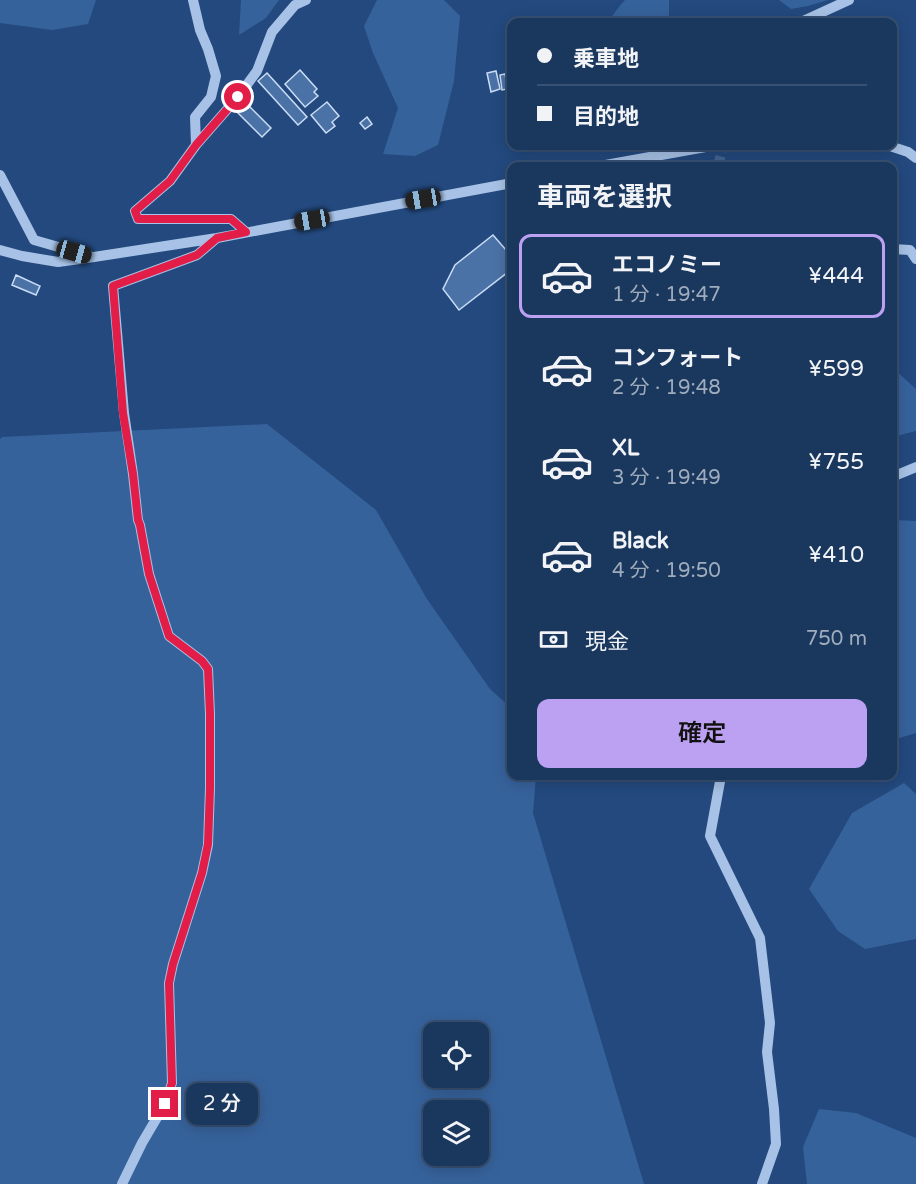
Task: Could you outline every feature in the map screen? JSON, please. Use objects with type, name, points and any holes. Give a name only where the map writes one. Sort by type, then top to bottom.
[{"type":"street","points":[[193,0],[200,30],[216,76],[210,97],[195,117],[196,145]]},
{"type":"street","points":[[246,232],[231,219],[138,219],[135,211],[170,181],[257,70],[272,32],[294,5],[306,0]]},
{"type":"street","points":[[810,18],[849,0]]},
{"type":"street","points":[[897,148],[916,158]]},
{"type":"street","points":[[622,162],[689,150]]},
{"type":"street","points":[[0,175],[34,240],[94,257]]},
{"type":"street","points":[[0,250],[58,262],[217,238],[507,184]]},
{"type":"street","points":[[122,1184],[165,1104],[172,1083],[169,983],[202,873],[208,844],[210,714],[208,669],[202,661],[169,636],[149,574],[138,520],[123,413],[113,286],[197,255],[217,238]]},
{"type":"street","points":[[897,249],[910,250],[916,259]]},
{"type":"street","points":[[897,475],[916,467]]},
{"type":"street","points":[[720,780],[710,836],[760,938],[770,1023],[766,1052],[776,1144],[762,1184]]},
{"type":"shaded area","points":[[0,0],[96,0],[88,24],[52,30],[0,23]]},
{"type":"shaded area","points":[[241,0],[279,0],[266,18],[239,35]]},
{"type":"shaded area","points":[[377,0],[444,0],[460,16],[454,81],[438,145],[415,156],[383,154],[398,108],[373,53],[364,26]]},
{"type":"shaded area","points":[[625,0],[669,0],[669,18],[611,18]]},
{"type":"shaded area","points":[[779,0],[828,0],[791,9]]},
{"type":"shaded area","points":[[897,372],[916,389],[916,431],[897,436]]},
{"type":"shaded area","points":[[267,424],[376,510],[427,599],[490,689],[507,704],[507,780],[536,780],[533,813],[644,1184],[0,1184],[0,439],[2,437]]},
{"type":"shaded area","points":[[897,520],[916,521],[916,733],[897,739]]},
{"type":"shaded area","points":[[904,783],[916,794],[916,939],[865,949],[838,931],[809,889],[852,813]]},
{"type":"shaded area","points":[[819,1109],[856,1113],[916,1138],[916,1184],[807,1184],[803,1147]]},
{"type":"building","points":[[300,70],[317,89],[314,92],[318,96],[305,107],[285,84]]},
{"type":"building","points":[[496,71],[500,89],[491,92],[487,73]]},
{"type":"building","points":[[267,73],[307,117],[298,125],[258,81]]},
{"type":"building","points":[[505,74],[507,89],[502,90],[500,75]]},
{"type":"building","points":[[245,102],[271,128],[262,137],[236,111]]},
{"type":"building","points":[[327,102],[339,116],[332,122],[335,126],[326,133],[311,115]]},
{"type":"building","points":[[367,117],[372,124],[365,129],[360,123]]},
{"type":"building","points":[[493,235],[507,251],[507,273],[459,310],[443,289],[455,265]]},
{"type":"building","points":[[16,275],[40,286],[36,295],[12,285]]},
{"type":"tunnel","points":[[719,162],[722,150]]},
{"type":"route","points":[[165,1104],[172,1083],[169,983],[202,873],[208,844],[210,714],[208,669],[202,661],[169,636],[149,574],[138,520],[123,413],[113,286],[197,255],[217,238],[246,232],[231,219],[138,219],[135,211],[170,181],[196,145],[238,97]]}]
